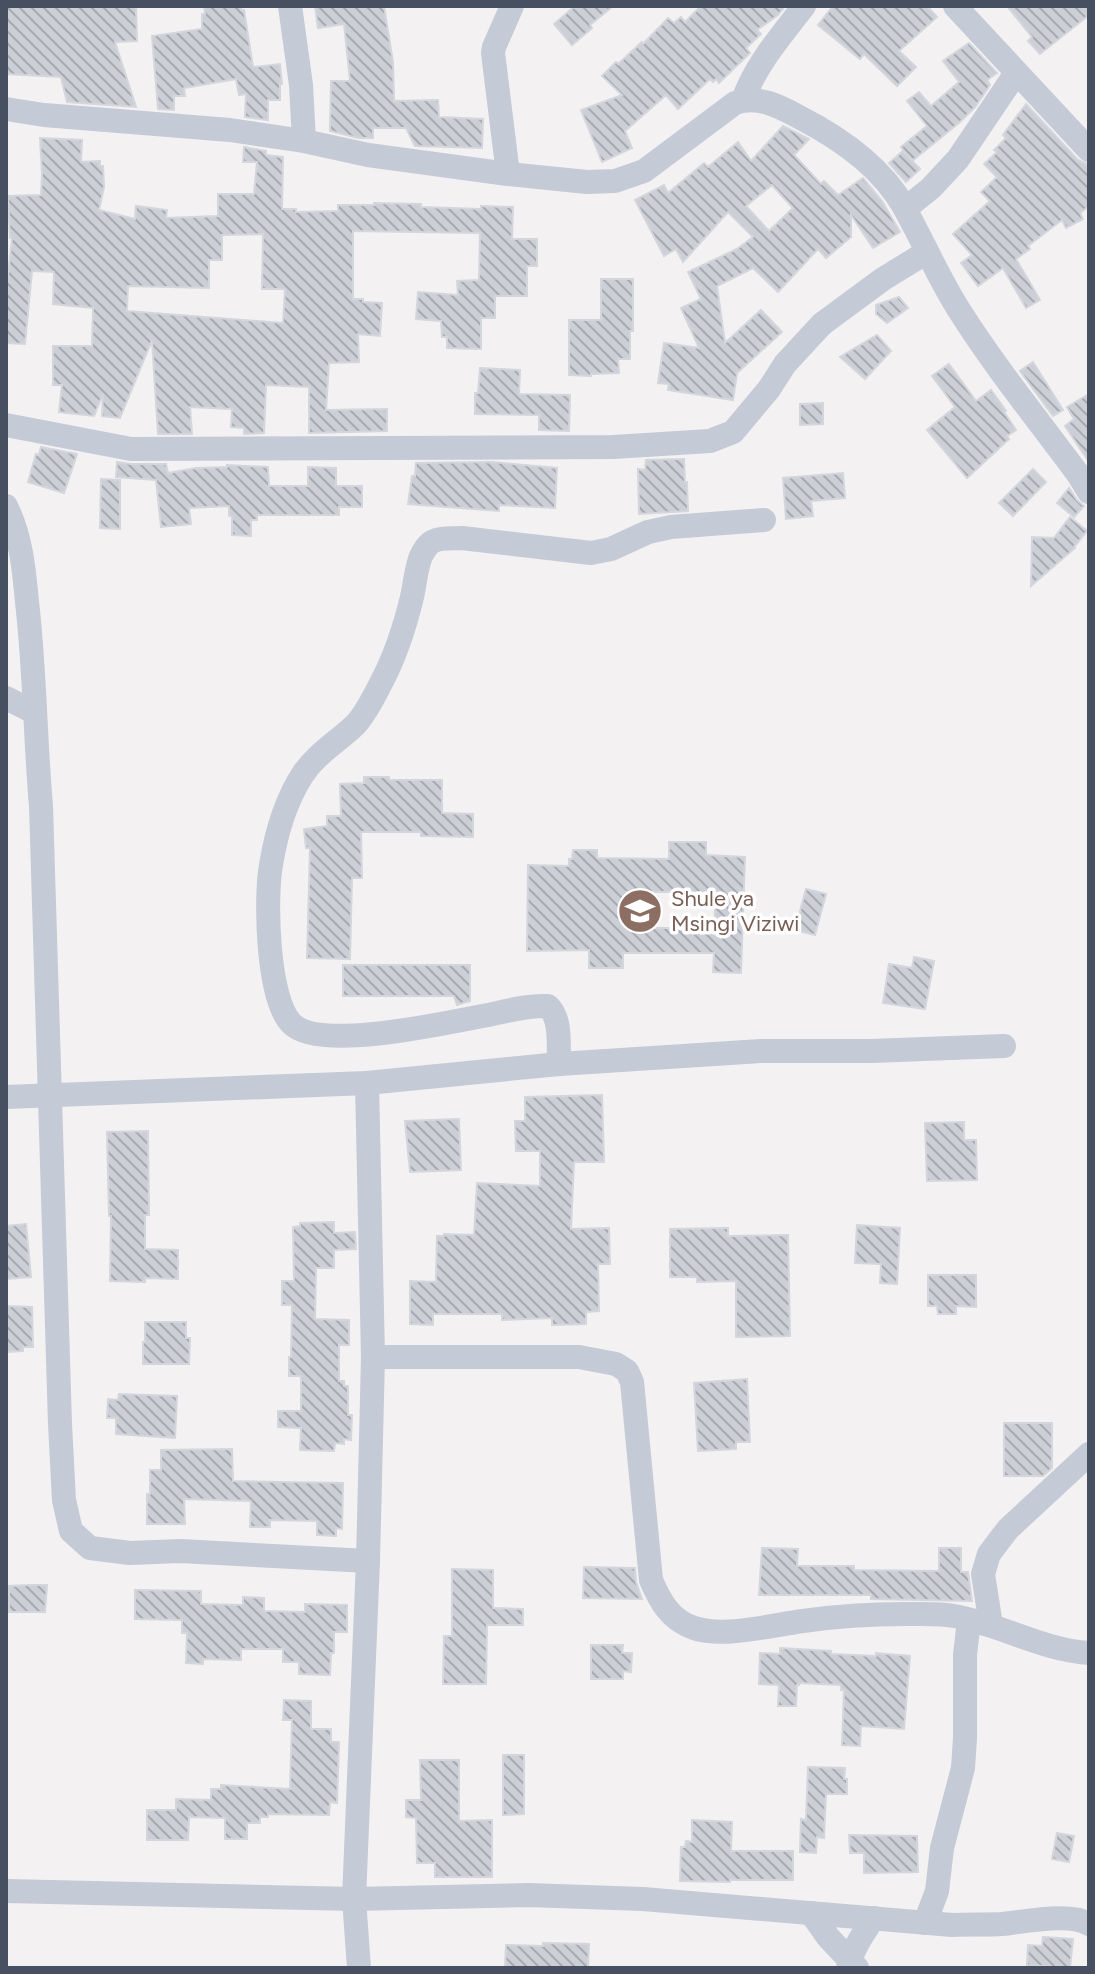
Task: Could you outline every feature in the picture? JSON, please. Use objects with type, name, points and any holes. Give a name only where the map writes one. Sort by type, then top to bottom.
[{"type":"street","points":[[290,6],[301,85],[304,141]]},
{"type":"street","points":[[508,174],[493,53],[512,6]]},
{"type":"street","points":[[743,100],[759,65],[804,6]]},
{"type":"street","points":[[955,6],[1089,150]]},
{"type":"street","points":[[905,209],[931,188],[958,159],[1016,73]]},
{"type":"street","points":[[6,109],[230,130],[368,155],[587,182],[615,181],[644,171],[724,110],[743,100],[777,106],[849,147],[874,167],[905,209],[965,320],[1089,492]]},
{"type":"street","points":[[6,425],[131,449],[613,447],[710,441],[733,432],[769,389],[785,364],[822,324],[883,279],[927,252]]},
{"type":"street","points":[[6,506],[23,555],[32,640],[41,806],[60,1424],[64,1500],[71,1531],[90,1548],[130,1553],[180,1551],[368,1561]]},
{"type":"street","points":[[559,1064],[557,1024],[548,1006],[512,1009],[362,1035],[310,1033],[292,1024],[283,1009],[272,970],[270,868],[279,828],[302,775],[357,723],[383,680],[412,598],[421,555],[431,542],[462,538],[591,553],[611,549],[648,532],[764,520]]},
{"type":"street","points":[[6,698],[34,712]]},
{"type":"street","points":[[6,1097],[367,1083],[559,1064],[761,1051],[1004,1046]]},
{"type":"street","points":[[359,1968],[354,1899],[373,1357],[367,1083]]},
{"type":"street","points":[[373,1357],[579,1357],[616,1364],[627,1371],[632,1382],[651,1580],[663,1606],[682,1623],[696,1629],[755,1629],[872,1613],[924,1613],[980,1622],[1047,1645],[1089,1653]]},
{"type":"street","points":[[925,1923],[937,1891],[942,1848],[963,1768],[965,1655],[980,1622],[983,1574],[989,1554],[1008,1529],[1089,1454]]},
{"type":"street","points":[[6,1891],[354,1899],[528,1895],[643,1899],[952,1925],[1067,1919],[1089,1924]]},
{"type":"street","points":[[811,1913],[851,1965],[874,1918]]},
{"type":"building","points":[[6,6],[136,6],[137,41],[115,42],[136,107],[67,102],[61,77],[6,74]]},
{"type":"building","points":[[204,6],[241,6],[253,67],[280,64],[280,100],[268,100],[268,120],[245,117],[246,94],[239,95],[236,79],[184,88],[185,96],[174,96],[174,110],[158,109],[152,36],[202,29]]},
{"type":"building","points":[[315,6],[384,6],[393,62],[394,101],[438,100],[439,117],[483,119],[482,148],[415,146],[406,128],[373,128],[373,138],[358,138],[330,131],[331,81],[350,81],[344,24],[318,28]]},
{"type":"building","points":[[575,6],[613,6],[572,45],[554,24]]},
{"type":"building","points":[[701,6],[785,6],[757,30],[761,34],[746,48],[750,53],[719,83],[716,79],[713,82],[710,79],[678,109],[666,95],[625,131],[632,148],[602,162],[581,110],[622,95],[602,76],[616,62],[618,64],[643,44],[668,18],[674,23],[681,17],[685,22]]},
{"type":"building","points":[[833,6],[927,6],[937,17],[899,51],[916,67],[897,86],[864,54],[860,59],[818,25]]},
{"type":"building","points":[[1007,6],[1089,6],[1089,15],[1040,54],[1028,41],[1032,37]]},
{"type":"building","points":[[969,43],[997,73],[987,80],[990,85],[975,107],[912,161],[901,147],[927,126],[907,101],[919,92],[931,106],[959,82],[943,61]]},
{"type":"building","points":[[1026,104],[1078,160],[1089,165],[1089,206],[1080,213],[1083,219],[1066,228],[1062,220],[1016,259],[1040,300],[1026,308],[1003,268],[978,286],[961,263],[972,255],[953,234],[990,201],[981,192],[997,177],[984,164],[997,152],[994,150],[1006,138],[1003,135]]},
{"type":"building","points":[[783,126],[809,139],[794,155],[821,184],[824,181],[838,195],[863,178],[882,201],[900,232],[873,248],[851,215],[851,237],[826,258],[818,249],[778,292],[753,268],[717,286],[725,343],[761,310],[782,332],[737,373],[733,400],[668,390],[669,384],[658,383],[664,343],[699,348],[681,308],[701,299],[688,272],[737,249],[753,237],[728,212],[683,262],[676,249],[664,256],[635,200],[664,185],[668,193],[704,163],[708,167],[738,142],[751,161]],"holes":[[[772,185],[793,208],[769,231],[746,206]]]},
{"type":"building","points":[[40,138],[82,140],[81,162],[100,161],[100,166],[103,166],[104,187],[99,210],[135,219],[136,206],[167,210],[166,218],[218,216],[218,194],[254,194],[257,162],[243,162],[244,147],[266,151],[266,155],[283,157],[282,209],[296,209],[296,212],[338,211],[338,205],[374,203],[481,209],[481,206],[513,207],[512,239],[537,239],[537,266],[527,266],[527,296],[495,296],[495,318],[481,318],[481,349],[447,348],[447,337],[442,337],[441,321],[416,319],[418,292],[458,295],[457,281],[479,280],[480,233],[353,231],[353,299],[382,303],[380,336],[358,334],[359,362],[329,363],[326,410],[387,409],[387,431],[309,433],[309,387],[266,385],[264,433],[244,434],[244,428],[231,427],[232,409],[190,407],[192,434],[158,434],[152,340],[120,418],[102,416],[103,394],[94,416],[59,412],[62,385],[53,385],[53,346],[92,346],[93,308],[53,304],[54,272],[32,271],[25,344],[6,343],[6,294],[12,238],[8,196],[41,195]],"holes":[[[263,234],[262,289],[285,289],[283,323],[127,311],[128,286],[209,288],[209,260],[222,260],[222,235]]]},
{"type":"building","points":[[903,151],[920,169],[906,182],[889,163]]},
{"type":"building","points":[[601,279],[633,279],[630,359],[618,359],[619,373],[569,375],[569,320],[601,320]]},
{"type":"building","points":[[899,297],[908,308],[887,323],[876,314],[876,305]]},
{"type":"building","points":[[877,335],[891,351],[865,379],[840,357]]},
{"type":"building","points":[[1033,362],[1063,410],[1053,416],[1020,371]]},
{"type":"building","points":[[949,364],[976,401],[991,390],[1016,430],[967,478],[927,430],[955,407],[932,376]]},
{"type":"building","points":[[480,368],[520,370],[519,394],[570,395],[569,431],[539,430],[539,415],[475,414]]},
{"type":"building","points":[[1089,394],[1089,462],[1065,426],[1074,419],[1067,407]]},
{"type":"building","points":[[823,403],[823,424],[800,425],[800,404]]},
{"type":"building","points":[[41,447],[77,454],[64,493],[28,482]]},
{"type":"building","points":[[684,459],[688,511],[639,514],[638,469],[645,470],[646,460]]},
{"type":"building","points":[[117,462],[166,464],[168,473],[227,465],[268,467],[269,486],[308,486],[308,467],[336,468],[336,486],[362,486],[362,507],[339,507],[339,515],[257,515],[257,520],[251,520],[251,536],[232,535],[229,506],[189,508],[191,524],[161,527],[156,480],[116,477]]},
{"type":"building","points":[[492,462],[557,468],[555,508],[499,505],[499,511],[408,504],[416,463]]},
{"type":"building","points":[[1033,469],[1046,482],[1013,516],[999,503]]},
{"type":"building","points":[[843,473],[845,498],[811,501],[813,516],[786,519],[783,478]]},
{"type":"building","points":[[101,479],[120,480],[120,529],[100,528]]},
{"type":"building","points":[[1069,488],[1084,506],[1074,517],[1057,503]]},
{"type":"building","points":[[1070,517],[1087,531],[1075,548],[1031,586],[1032,537],[1054,538]]},
{"type":"building","points":[[364,777],[442,780],[442,813],[473,814],[473,837],[421,836],[421,832],[361,832],[362,878],[352,878],[350,959],[307,958],[310,848],[306,848],[304,829],[327,826],[327,816],[341,816],[340,784],[364,783]]},
{"type":"building","points":[[669,842],[706,842],[706,855],[745,857],[741,973],[713,972],[714,953],[623,953],[623,968],[589,968],[589,950],[527,951],[528,865],[569,866],[573,850],[597,850],[597,858],[669,859]],"holes":[[[626,892],[716,892],[714,928],[626,928]]]},
{"type":"building","points":[[806,889],[826,894],[815,935],[795,930]]},
{"type":"building","points":[[914,957],[934,961],[925,1009],[883,1003],[889,964],[912,968]]},
{"type":"building","points":[[343,965],[470,965],[470,1001],[457,1005],[454,996],[343,996]]},
{"type":"building","points":[[602,1095],[604,1162],[574,1162],[571,1229],[609,1228],[610,1264],[598,1264],[599,1311],[586,1312],[586,1324],[552,1325],[552,1318],[502,1320],[502,1314],[433,1314],[433,1325],[410,1324],[410,1281],[436,1282],[437,1236],[474,1235],[477,1183],[540,1186],[540,1151],[516,1151],[515,1121],[525,1121],[525,1097]]},
{"type":"building","points":[[459,1119],[461,1170],[410,1172],[405,1121]]},
{"type":"building","points":[[964,1122],[964,1140],[976,1140],[977,1180],[927,1181],[925,1123]]},
{"type":"building","points":[[148,1131],[149,1215],[145,1215],[145,1249],[178,1250],[178,1279],[110,1281],[107,1132]]},
{"type":"building","points":[[334,1222],[334,1233],[355,1232],[356,1249],[334,1250],[334,1268],[316,1268],[315,1319],[349,1320],[349,1345],[339,1345],[339,1381],[344,1381],[344,1386],[348,1386],[351,1440],[344,1439],[344,1444],[335,1443],[334,1451],[300,1450],[301,1428],[278,1427],[278,1411],[301,1411],[301,1376],[289,1376],[292,1305],[282,1305],[282,1281],[294,1281],[293,1227],[300,1226],[300,1223]]},
{"type":"building","points":[[26,1224],[31,1277],[6,1279],[6,1226]]},
{"type":"building","points":[[857,1225],[900,1228],[897,1284],[880,1283],[881,1264],[855,1263]]},
{"type":"building","points":[[728,1228],[728,1236],[788,1235],[790,1336],[736,1337],[736,1281],[697,1282],[697,1277],[670,1277],[670,1229]]},
{"type":"building","points":[[928,1275],[976,1275],[976,1307],[956,1306],[956,1314],[938,1314],[937,1306],[928,1306]]},
{"type":"building","points":[[6,1306],[32,1307],[33,1347],[6,1352]]},
{"type":"building","points":[[145,1322],[186,1322],[186,1338],[190,1338],[189,1364],[143,1364]]},
{"type":"building","points":[[747,1379],[750,1442],[736,1442],[736,1449],[698,1451],[694,1383]]},
{"type":"building","points":[[119,1394],[177,1396],[175,1438],[116,1434],[116,1418],[107,1418],[108,1399],[118,1400]]},
{"type":"building","points":[[1004,1423],[1052,1423],[1052,1468],[1043,1476],[1004,1476]]},
{"type":"building","points":[[232,1449],[233,1481],[343,1483],[342,1529],[336,1528],[336,1536],[317,1535],[317,1521],[270,1520],[270,1527],[250,1527],[251,1501],[184,1499],[185,1524],[147,1524],[150,1470],[161,1470],[161,1450]]},
{"type":"building","points":[[762,1548],[798,1549],[797,1566],[939,1571],[939,1548],[961,1548],[961,1572],[968,1572],[972,1601],[871,1599],[871,1595],[759,1595]]},
{"type":"building","points":[[584,1567],[635,1568],[642,1599],[583,1598]]},
{"type":"building","points":[[452,1569],[493,1570],[493,1608],[523,1609],[523,1625],[487,1625],[486,1684],[443,1684],[444,1636],[452,1636]]},
{"type":"building","points":[[47,1585],[45,1612],[9,1612],[9,1586]]},
{"type":"building","points":[[135,1590],[201,1591],[201,1604],[243,1605],[243,1597],[264,1598],[264,1611],[305,1612],[305,1604],[347,1605],[347,1632],[334,1632],[330,1675],[299,1674],[299,1662],[283,1662],[283,1649],[241,1649],[241,1660],[203,1659],[203,1664],[186,1663],[187,1633],[182,1633],[182,1620],[135,1619]]},
{"type":"building","points":[[591,1645],[623,1645],[622,1653],[632,1653],[631,1672],[623,1671],[623,1679],[591,1679]]},
{"type":"building","points":[[780,1648],[831,1651],[831,1654],[910,1656],[904,1729],[861,1726],[860,1746],[842,1745],[844,1690],[841,1690],[841,1685],[799,1683],[796,1706],[778,1706],[779,1685],[759,1684],[760,1653],[780,1654]]},
{"type":"building","points":[[284,1700],[311,1701],[311,1729],[331,1729],[331,1742],[339,1742],[337,1803],[330,1802],[329,1815],[268,1814],[268,1817],[260,1817],[260,1823],[247,1823],[247,1839],[225,1839],[225,1818],[189,1817],[188,1840],[147,1840],[147,1810],[176,1810],[176,1799],[211,1800],[211,1789],[221,1789],[221,1785],[290,1789],[292,1720],[283,1720]]},
{"type":"building","points":[[503,1755],[524,1755],[524,1814],[503,1815]]},
{"type":"building","points":[[420,1760],[459,1760],[459,1821],[492,1820],[492,1877],[435,1877],[435,1863],[417,1863],[416,1818],[406,1817],[406,1800],[421,1800]]},
{"type":"building","points":[[808,1767],[845,1768],[844,1779],[847,1779],[847,1794],[826,1794],[824,1838],[817,1837],[816,1853],[800,1852],[801,1819],[806,1820]]},
{"type":"building","points":[[692,1820],[732,1822],[731,1851],[793,1851],[793,1880],[680,1881],[681,1847],[685,1847],[686,1841],[692,1842]]},
{"type":"building","points":[[1057,1833],[1074,1836],[1069,1862],[1052,1859]]},
{"type":"building","points":[[849,1835],[917,1836],[918,1872],[864,1873],[864,1853],[850,1853]]},
{"type":"building","points":[[1043,1937],[1073,1939],[1070,1968],[1027,1965],[1028,1945],[1042,1946]]},
{"type":"building","points":[[543,1943],[589,1944],[588,1968],[505,1968],[506,1945],[543,1946]]},
{"type":"place","name":"Shule ya Msingi Viziwi","points":[[640,911]]}]
